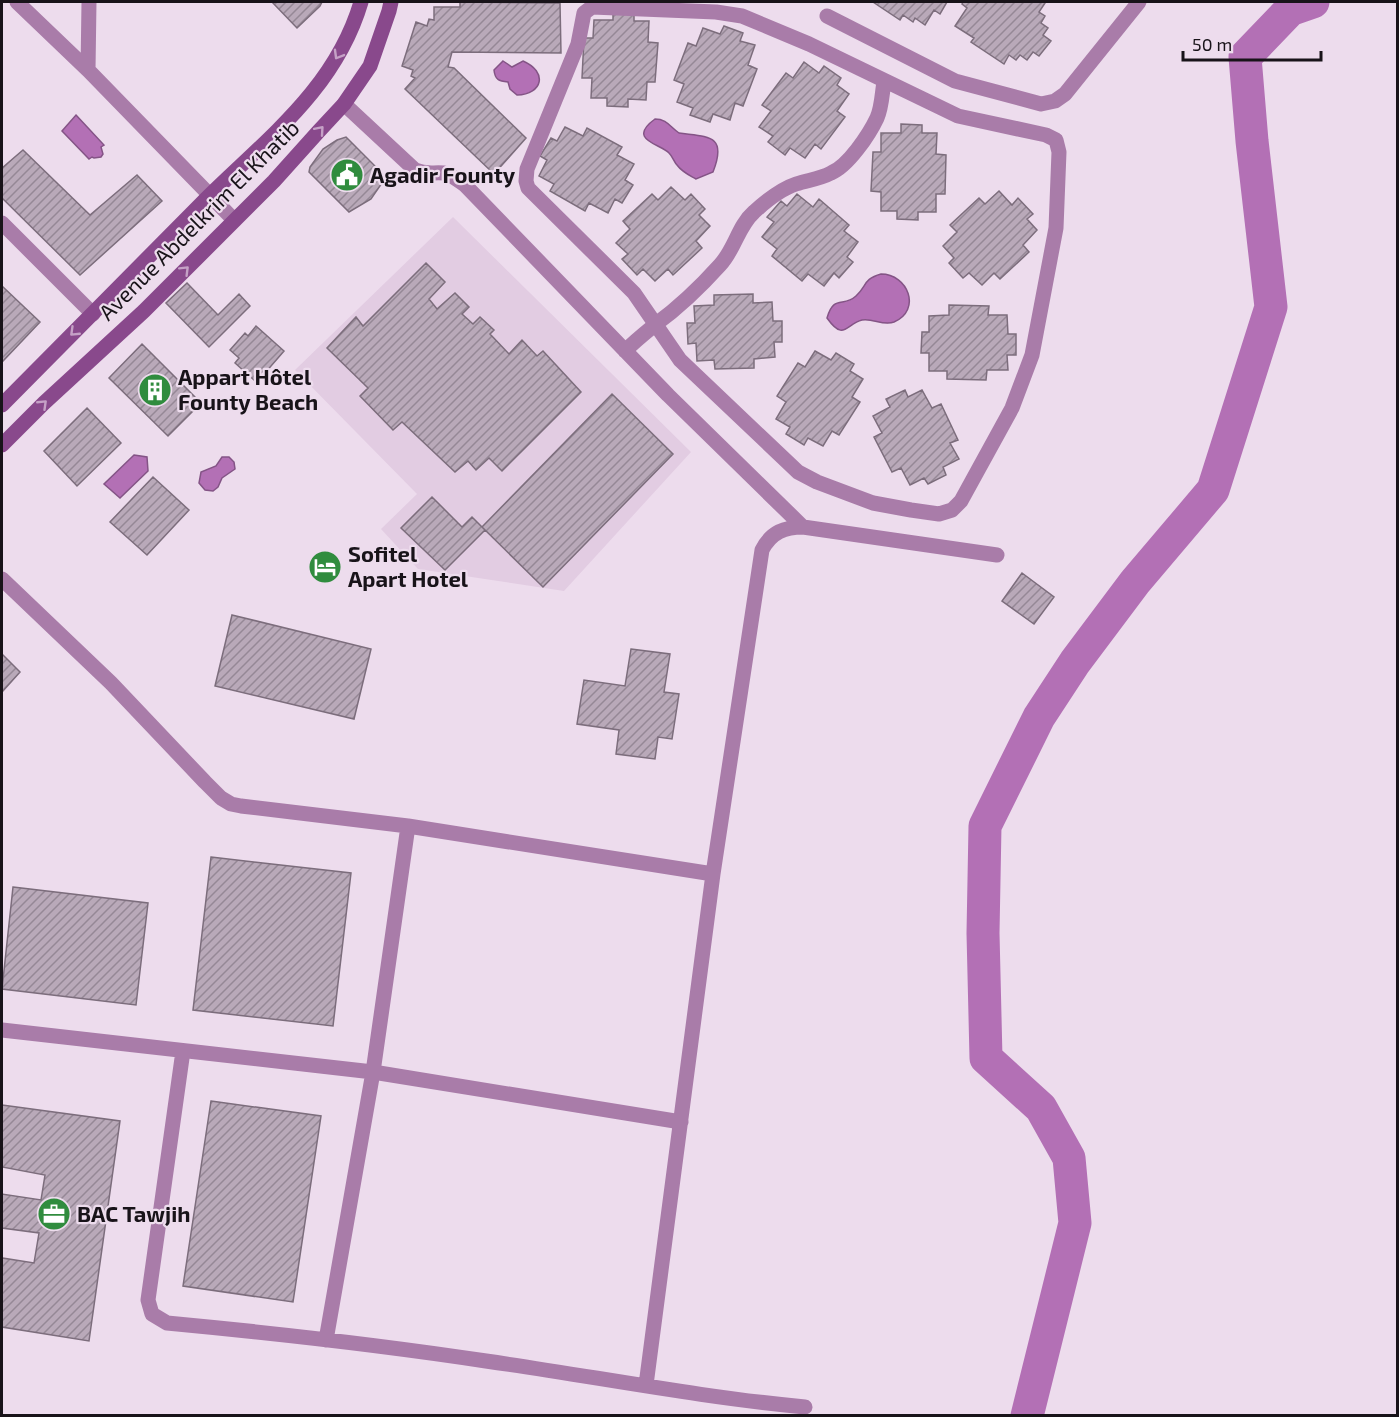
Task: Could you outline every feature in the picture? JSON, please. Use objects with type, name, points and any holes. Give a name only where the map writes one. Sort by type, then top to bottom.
[{"type":"street","points":[[17,2],[88,70],[234,220]]},
{"type":"street","points":[[88,70],[89,2]]},
{"type":"street","name":"Avenue Abdelkrim El Khatib","points":[[2,405],[210,195],[278,132],[309,98],[344,44],[357,17],[361,2]]},
{"type":"street","name":"Avenue Abdelkrim El Khatib","points":[[2,445],[144,311],[274,181],[344,104],[370,66],[391,2]]},
{"type":"street","points":[[827,16],[955,81],[1049,104],[1065,94],[1139,2]]},
{"type":"street","points":[[589,8],[716,12],[744,9],[884,82],[958,116],[1047,135],[1056,140],[1059,146],[1056,228],[1032,355],[1012,408],[957,506],[939,514],[873,502],[806,477],[791,466],[686,366],[670,347],[634,293],[528,188],[526,181],[526,169],[578,44],[584,13],[589,8]]},
{"type":"street","points":[[625,351],[722,263],[753,212],[783,190],[834,172],[858,149],[878,116],[884,82]]},
{"type":"street","points":[[344,104],[415,170],[424,174],[442,173],[452,176],[465,185],[625,351],[803,527]]},
{"type":"street","points":[[2,223],[93,314]]},
{"type":"street","points":[[646,1386],[713,874],[762,550],[772,535],[791,527],[803,527],[997,555]]},
{"type":"street","points":[[2,579],[111,683],[221,798],[231,804],[408,826],[713,874]]},
{"type":"street","points":[[327,1340],[373,1072],[408,826]]},
{"type":"street","points":[[2,1030],[373,1072],[681,1122]]},
{"type":"street","points":[[183,1051],[148,1300],[152,1314],[167,1323],[485,1360],[646,1386],[805,1407]]},
{"type":"shaded area","points":[[503,61],[512,67],[523,61],[531,66],[539,76],[537,87],[526,94],[517,95],[510,89],[508,82],[495,76],[494,70]]},
{"type":"shaded area","points":[[76,115],[104,145],[101,147],[103,154],[101,157],[89,159],[62,131]]},
{"type":"shaded area","points":[[655,119],[665,122],[679,133],[698,135],[712,140],[718,150],[713,172],[696,179],[681,170],[669,153],[648,140],[644,132]]},
{"type":"shaded area","points":[[453,217],[691,452],[564,591],[418,569],[381,529],[417,494],[295,370]]},
{"type":"shaded area","points":[[881,274],[898,280],[904,286],[909,302],[908,309],[903,316],[890,323],[862,320],[845,330],[837,329],[827,318],[833,306],[856,296],[868,281]]},
{"type":"shaded area","points":[[134,455],[147,457],[148,471],[120,498],[104,484]]},
{"type":"shaded area","points":[[222,457],[229,457],[234,462],[235,469],[222,478],[218,487],[213,491],[205,490],[199,483],[201,472],[216,466]]},
{"type":"building","points":[[272,2],[322,2],[297,28]]},
{"type":"building","points":[[460,2],[560,3],[561,53],[452,52],[448,67],[454,68],[526,138],[494,174],[405,89],[415,78],[411,76],[413,70],[402,66],[416,22],[427,26],[429,19],[434,20],[434,7],[460,7]]},
{"type":"building","points":[[873,2],[947,2],[940,14],[934,10],[925,25],[915,18],[913,22],[903,15],[900,20]]},
{"type":"building","points":[[963,2],[1043,2],[1045,3],[1039,12],[1045,16],[1041,23],[1048,28],[1043,35],[1051,41],[1039,56],[1033,52],[1027,60],[1020,55],[1016,60],[1009,55],[1004,64],[971,42],[974,38],[955,26],[967,8],[962,4]]},
{"type":"building","points":[[613,11],[634,13],[634,21],[649,21],[648,42],[658,43],[655,82],[647,82],[646,100],[628,99],[628,107],[607,106],[607,98],[591,98],[592,78],[582,78],[584,38],[593,38],[594,20],[613,20]]},
{"type":"building","points":[[724,26],[743,33],[740,41],[755,45],[748,65],[757,69],[743,106],[735,103],[730,120],[713,114],[710,122],[690,115],[693,108],[677,102],[684,84],[674,80],[688,43],[696,46],[703,28],[720,34]]},
{"type":"building","points":[[804,62],[819,73],[824,66],[841,78],[837,85],[849,94],[837,111],[845,117],[821,149],[815,144],[805,158],[790,148],[785,155],[768,142],[773,136],[759,127],[771,111],[762,105],[786,73],[793,78]]},
{"type":"building","points":[[901,124],[922,125],[922,133],[937,133],[936,154],[946,155],[945,194],[936,194],[936,212],[918,212],[918,220],[897,219],[897,211],[881,211],[881,192],[871,191],[873,152],[881,152],[881,133],[901,133]]},
{"type":"building","points":[[565,127],[583,136],[587,128],[622,147],[617,155],[634,164],[625,180],[633,185],[622,203],[615,199],[608,213],[589,203],[585,211],[550,191],[554,184],[539,176],[547,160],[540,156],[551,138],[557,141]]},
{"type":"building","name":"Agadir Founty","points":[[346,137],[382,173],[383,178],[371,199],[349,212],[309,172],[323,149]]},
{"type":"building","points":[[23,150],[90,215],[137,175],[162,201],[80,275],[2,198],[2,168]]},
{"type":"building","points":[[671,187],[685,200],[691,194],[705,209],[699,215],[710,226],[696,241],[702,248],[673,275],[668,269],[655,281],[643,269],[637,275],[622,259],[628,254],[616,243],[630,229],[623,221],[652,194],[658,200]]},
{"type":"building","points":[[999,191],[1012,205],[1018,198],[1033,214],[1027,219],[1037,230],[1023,245],[1029,252],[1000,279],[994,273],[982,285],[969,273],[963,278],[949,263],[954,258],[943,246],[957,232],[950,225],[979,198],[985,204]]},
{"type":"building","points":[[797,194],[813,207],[819,199],[849,225],[844,231],[858,242],[847,257],[853,262],[839,278],[834,273],[824,286],[808,274],[802,281],[772,256],[777,249],[762,237],[774,222],[767,217],[781,201],[787,206]]},
{"type":"building","points":[[426,263],[445,282],[429,299],[437,309],[455,293],[469,307],[462,314],[473,324],[480,317],[494,330],[490,334],[509,354],[522,340],[537,356],[543,351],[581,392],[502,471],[489,458],[476,470],[468,461],[455,472],[402,422],[393,430],[360,396],[368,388],[327,348],[356,317],[363,326]]},
{"type":"building","points":[[187,283],[218,315],[239,294],[250,306],[209,347],[166,303]]},
{"type":"building","points":[[2,286],[40,322],[2,362]]},
{"type":"building","points":[[753,294],[753,303],[772,302],[773,321],[782,321],[782,342],[774,342],[775,357],[754,359],[754,368],[715,369],[714,360],[697,361],[696,343],[688,344],[687,323],[695,323],[694,306],[714,305],[714,295]]},
{"type":"building","points":[[949,305],[989,306],[988,315],[1007,315],[1008,334],[1016,334],[1016,355],[1007,355],[1008,370],[987,370],[986,380],[947,379],[947,371],[929,371],[929,353],[921,353],[922,332],[929,332],[929,316],[949,315]]},
{"type":"building","points":[[256,326],[284,351],[265,373],[263,371],[254,380],[235,363],[239,358],[230,350],[245,333],[248,336]]},
{"type":"building","name":"Appart Hôtel Founty Beach","points":[[142,344],[201,403],[168,436],[109,378]]},
{"type":"building","points":[[815,351],[831,360],[836,353],[854,364],[850,371],[863,379],[852,397],[860,402],[839,435],[832,431],[823,446],[808,438],[804,445],[786,434],[790,427],[776,419],[786,402],[777,396],[798,363],[805,367]]},
{"type":"building","points":[[905,390],[908,397],[922,390],[932,408],[941,404],[958,440],[950,443],[959,459],[943,467],[946,475],[928,484],[924,478],[910,485],[901,468],[892,472],[874,437],[882,433],[873,416],[890,407],[886,399]]},
{"type":"building","points":[[612,394],[673,454],[543,587],[482,527]]},
{"type":"building","points":[[87,408],[121,443],[77,486],[44,451]]},
{"type":"building","points":[[153,477],[189,510],[147,555],[110,522]]},
{"type":"building","points":[[432,497],[462,527],[472,517],[485,530],[445,570],[401,528]]},
{"type":"building","points":[[1022,573],[1054,597],[1034,624],[1002,601]]},
{"type":"building","points":[[232,615],[371,649],[354,719],[215,686]]},
{"type":"building","points":[[631,649],[670,654],[664,692],[679,694],[672,739],[658,737],[655,759],[616,754],[619,730],[577,724],[584,680],[625,686]]},
{"type":"building","points":[[2,654],[20,672],[2,692]]},
{"type":"building","points":[[211,857],[351,873],[333,1026],[193,1010]]},
{"type":"building","points":[[13,887],[148,903],[136,1005],[2,989]]},
{"type":"building","points":[[211,1101],[321,1116],[293,1302],[183,1286]]},
{"type":"building","name":"BAC Tawjih","points":[[2,1105],[120,1121],[89,1341],[2,1327],[2,1258],[34,1263],[39,1233],[2,1228],[2,1194],[41,1200],[45,1175],[2,1167]]},
{"type":"waterway","points":[[1027,1416],[1075,1223],[1069,1158],[1041,1108],[986,1058],[983,933],[985,826],[1039,717],[1075,662],[1135,582],[1213,490],[1271,307],[1245,57],[1290,10],[1313,2]]},
{"type":"place","name":"Agadir Founty","points":[[347,175]]},
{"type":"place","name":"Appart Hôtel Founty Beach","points":[[155,390]]},
{"type":"place","name":"Sofitel Apart Hotel","points":[[325,567]]},
{"type":"place","name":"BAC Tawjih","points":[[54,1214]]}]
